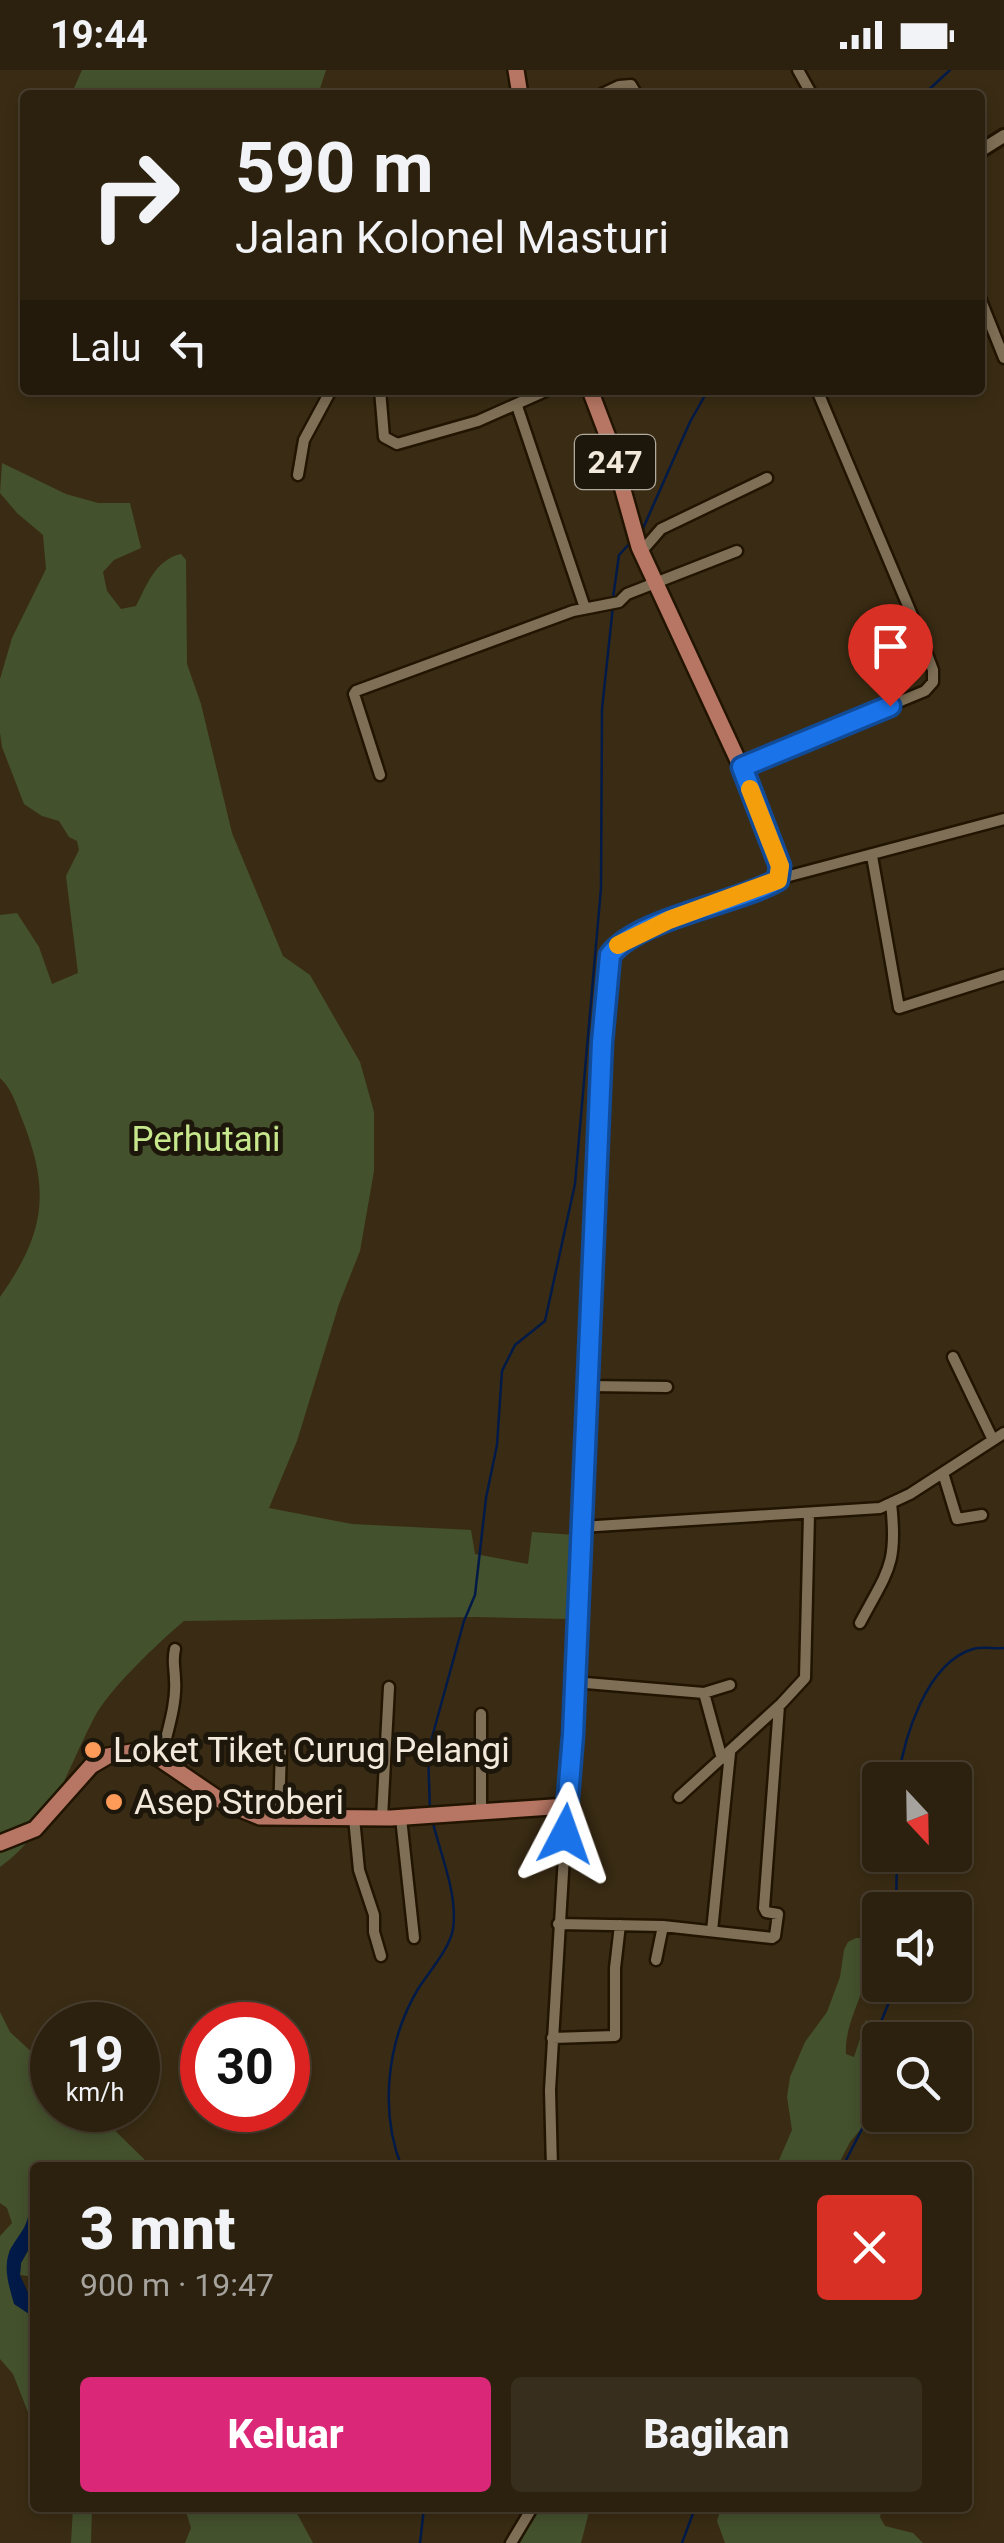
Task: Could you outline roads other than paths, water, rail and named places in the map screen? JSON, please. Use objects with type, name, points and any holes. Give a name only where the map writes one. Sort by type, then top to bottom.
[{"type":"main road","name":"247","points":[[592,395],[638,545],[742,767],[780,866],[778,880]]},
{"type":"main road","points":[[0,1843],[35,1829],[84,1773],[108,1756],[136,1752],[161,1759],[241,1812],[279,1818],[410,1817],[567,1806],[602,1042],[610,955],[618,946],[669,920],[778,880]]},
{"type":"street","points":[[612,90],[623,85],[631,85],[634,90]]},
{"type":"street","points":[[985,310],[1004,358]]},
{"type":"street","points":[[298,475],[304,440],[328,395]]},
{"type":"street","points":[[380,395],[384,437],[390,443],[457,429],[538,395]]},
{"type":"street","points":[[742,767],[925,691],[933,682],[933,670],[901,587],[819,395]]},
{"type":"street","points":[[517,406],[585,608]]},
{"type":"street","points":[[638,545],[661,529],[767,478]]},
{"type":"street","points":[[380,775],[355,692],[585,608],[614,602],[737,551]]},
{"type":"street","points":[[778,880],[1004,819]]},
{"type":"street","points":[[872,856],[898,1008],[1004,975]]},
{"type":"street","points":[[581,1527],[809,1514],[890,1504],[999,1437],[953,1357]]},
{"type":"street","points":[[587,1386],[667,1387]]},
{"type":"street","points":[[943,1473],[957,1519],[982,1515]]},
{"type":"street","points":[[860,1623],[892,1560],[895,1544],[890,1504]]},
{"type":"street","points":[[679,1797],[798,1688],[807,1668],[809,1514]]},
{"type":"street","points":[[161,1759],[176,1679],[172,1669],[175,1650]]},
{"type":"street","points":[[574,1682],[704,1693],[730,1684]]},
{"type":"street","points":[[382,1818],[388,1687]]},
{"type":"street","points":[[704,1693],[726,1756],[712,1931]]},
{"type":"street","points":[[558,1924],[662,1926],[775,1936],[778,1913],[766,1912],[764,1908],[778,1706]]},
{"type":"street","points":[[480,1811],[481,1714]]},
{"type":"street","points":[[279,1818],[281,1747]]},
{"type":"street","points":[[552,2162],[552,2038],[567,1806]]},
{"type":"street","points":[[410,1817],[414,1938]]},
{"type":"street","points":[[354,1818],[359,1870],[374,1915],[381,1956]]},
{"type":"street","points":[[552,2038],[615,2036],[615,1968],[620,1925]]},
{"type":"street","points":[[656,1960],[662,1926]]},
{"type":"street","points":[[511,2543],[530,2512]]},
{"type":"water","points":[[30,2213],[30,2247],[21,2263],[20,2275],[30,2297],[29,2314],[14,2304],[7,2269],[8,2255]]},
{"type":"waterway","points":[[928,90],[950,70]]},
{"type":"waterway","points":[[641,533],[705,395]]},
{"type":"waterway","points":[[613,598],[619,555],[631,542]]},
{"type":"waterway","points":[[430,1811],[428,1752],[464,1621],[475,1595],[486,1498],[497,1445],[502,1371],[515,1345],[545,1321],[575,1184],[601,888],[602,709],[613,606]]},
{"type":"waterway","points":[[902,1762],[920,1704],[942,1669],[973,1649],[1004,1648]]},
{"type":"waterway","points":[[400,2162],[390,2123],[393,2053],[407,2009],[444,1952],[453,1929],[451,1889],[433,1823]]},
{"type":"waterway","points":[[896,1892],[897,1872]]},
{"type":"waterway","points":[[845,2162],[864,2125],[874,2039],[889,2002]]},
{"type":"waterway","points":[[420,2543],[424,2512]]},
{"type":"waterway","points":[[682,2543],[694,2512]]},
{"type":"place","name":"Loket Tiket Curug Pelangi","points":[[93,1750]]},
{"type":"place","name":"Asep Stroberi","points":[[114,1802]]},
{"type":"park label","name":"Perhutani","points":[[206,1139]]}]
